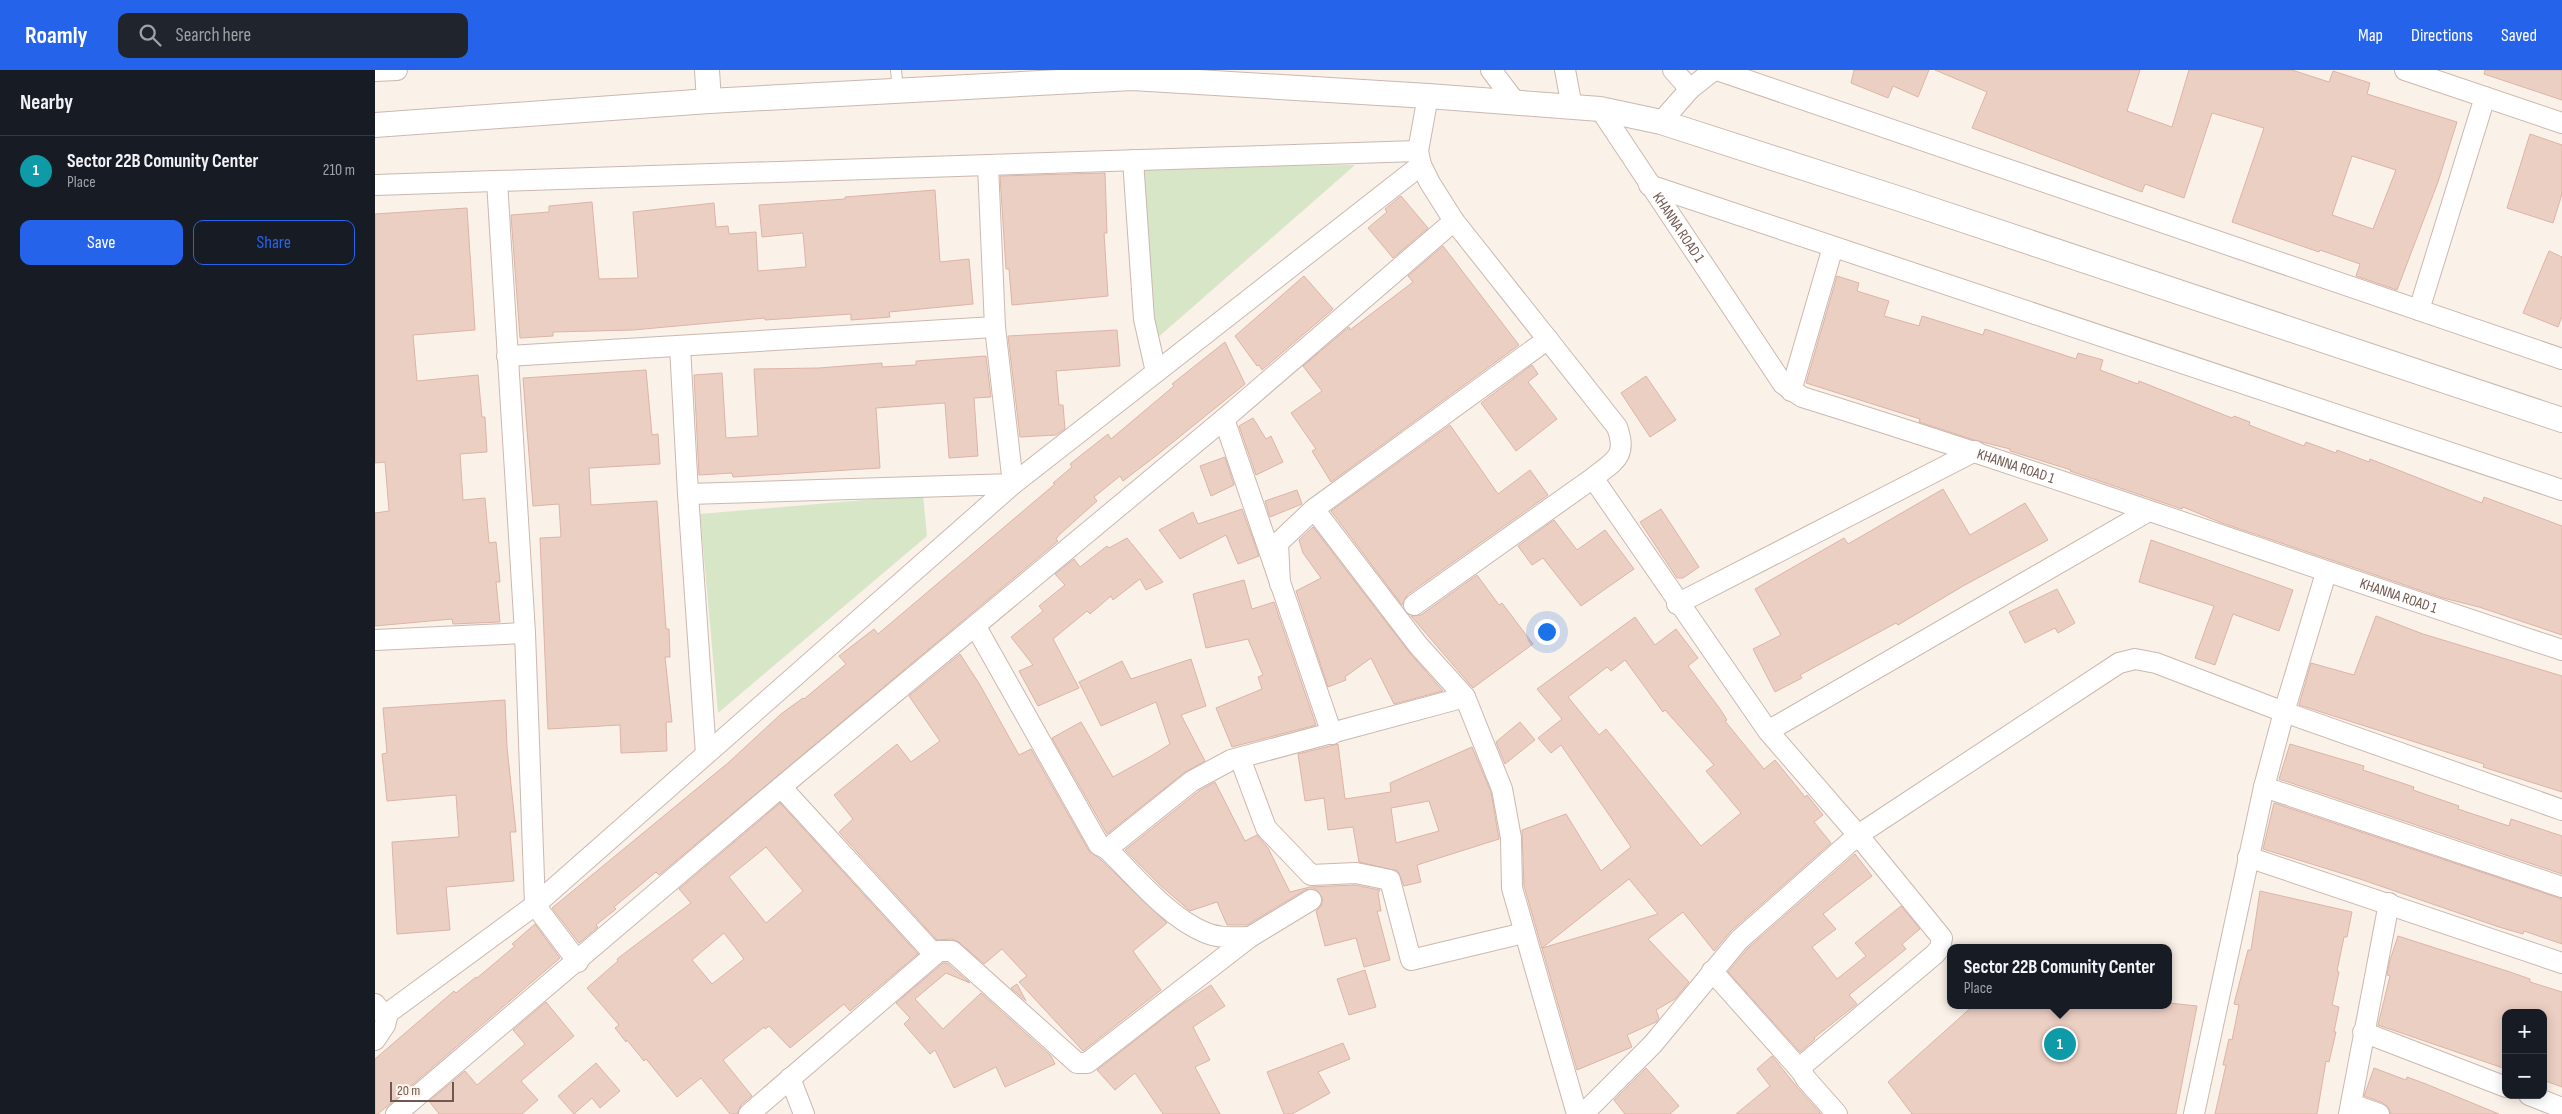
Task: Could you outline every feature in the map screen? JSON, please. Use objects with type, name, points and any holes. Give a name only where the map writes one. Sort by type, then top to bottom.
[{"type":"street","points":[[375,71],[397,70]]},
{"type":"street","points":[[707,70],[709,101]]},
{"type":"street","points":[[1491,70],[1516,103]]},
{"type":"street","points":[[1565,70],[1572,107]]},
{"type":"street","points":[[1673,70],[1690,89]]},
{"type":"street","points":[[1661,122],[1690,89],[1715,70],[2562,359]]},
{"type":"street","points":[[2405,70],[2562,123]]},
{"type":"street","points":[[375,125],[709,101],[897,80],[1132,78],[1428,96],[1600,109],[1661,122],[1903,200],[2562,420]]},
{"type":"street","points":[[1414,604],[1593,478],[1618,458],[1622,441],[1617,426],[1454,222],[1419,158],[1428,96]]},
{"type":"street","points":[[2419,310],[2485,97]]},
{"type":"street","name":"KHANNA ROAD 1","points":[[1600,109],[1649,186],[1783,384],[1791,391],[1802,397],[1975,451],[2326,573],[2562,650]]},
{"type":"street","points":[[375,185],[1133,160],[1419,158]]},
{"type":"street","points":[[375,1040],[385,1025],[381,1008],[535,905],[1013,484],[1155,372],[1419,158]]},
{"type":"street","points":[[1133,160],[1144,319],[1155,372]]},
{"type":"street","points":[[989,165],[995,327],[1013,484]]},
{"type":"street","points":[[497,181],[525,633],[535,905],[578,962]]},
{"type":"street","points":[[1649,186],[2562,490]]},
{"type":"street","points":[[396,1114],[578,962],[781,788],[1224,419],[1454,222]]},
{"type":"street","points":[[1791,391],[1833,247]]},
{"type":"street","points":[[507,356],[995,327]]},
{"type":"street","points":[[1280,584],[1278,543],[1314,510],[1548,339]]},
{"type":"street","points":[[680,346],[687,494],[706,754]]},
{"type":"street","points":[[1224,419],[1332,734]]},
{"type":"street","points":[[1677,604],[1975,451]]},
{"type":"street","points":[[1593,478],[1677,604],[1768,732],[1858,835],[1942,938],[1942,944],[1935,954],[1809,1059],[1803,1065],[1803,1072]]},
{"type":"street","points":[[687,494],[1013,484]]},
{"type":"street","points":[[1314,510],[1418,645],[1465,696],[1503,789],[1511,838],[1512,888],[1577,1114]]},
{"type":"street","points":[[1768,732],[2147,512]]},
{"type":"street","points":[[2194,1114],[2265,787],[2284,712],[2326,573]]},
{"type":"street","points":[[976,627],[1099,845],[1107,849],[1178,916],[1205,933],[1222,937],[1251,937]]},
{"type":"street","points":[[375,640],[525,633]]},
{"type":"street","points":[[1583,1114],[1653,1044],[1712,971],[1749,931],[1858,835],[2119,663],[2135,659],[2156,663],[2284,712],[2562,810]]},
{"type":"street","points":[[1107,849],[1192,781],[1219,765],[1465,696]]},
{"type":"street","points":[[1240,758],[1266,828],[1311,875],[1356,873],[1390,880],[1411,960],[1524,933]]},
{"type":"street","points":[[2265,787],[2562,887]]},
{"type":"street","points":[[781,788],[934,954]]},
{"type":"street","points":[[2249,857],[2562,963]]},
{"type":"street","points":[[749,1114],[934,954],[945,950],[952,951],[1077,1063],[1087,1062],[1251,937],[1311,900]]},
{"type":"street","points":[[2379,1114],[2350,1109],[2363,1032],[2389,903]]},
{"type":"street","points":[[1712,971],[1803,1072],[1806,1079],[1837,1114]]},
{"type":"street","points":[[2363,1032],[2502,1084]]},
{"type":"street","points":[[791,1078],[804,1114]]},
{"type":"street","points":[[2539,1099],[2562,1108]]},
{"type":"green space","points":[[1355,165],[1155,340],[1141,167]]},
{"type":"green space","points":[[923,495],[927,536],[718,713],[700,514]]},
{"type":"building","points":[[1854,70],[1929,70],[1918,97],[1893,86],[1888,98],[1851,83]]},
{"type":"building","points":[[1935,70],[2140,70],[2127,111],[2172,127],[2189,70],[2292,70],[2329,82],[2333,71],[2370,83],[2367,94],[2457,122],[2438,182],[2397,290],[2356,276],[2360,264],[2232,222],[2264,128],[2212,113],[2184,198],[2145,184],[2142,192],[1972,128],[1987,92]],"holes":[[[2352,156],[2396,170],[2373,229],[2332,215]]]},
{"type":"building","points":[[2485,70],[2562,70],[2562,100],[2484,74]]},
{"type":"building","points":[[2530,134],[2562,145],[2562,194],[2553,223],[2507,208]]},
{"type":"building","points":[[1105,173],[1107,233],[1104,233],[1108,296],[1012,305],[1009,269],[1006,269],[1000,176]]},
{"type":"building","points":[[935,190],[940,262],[969,259],[973,304],[889,312],[890,317],[851,320],[851,314],[765,320],[765,318],[633,330],[553,332],[553,336],[520,338],[511,215],[549,212],[549,206],[592,202],[599,279],[638,278],[633,212],[714,203],[716,227],[728,226],[729,234],[756,232],[758,271],[806,267],[803,233],[762,237],[759,205]]},
{"type":"building","points":[[1401,196],[1428,228],[1393,258],[1368,228],[1387,212],[1385,209]]},
{"type":"building","points":[[467,208],[475,330],[413,335],[417,381],[478,375],[482,417],[485,417],[487,452],[460,454],[463,500],[485,498],[489,543],[496,542],[500,582],[496,582],[500,622],[453,624],[452,619],[375,626],[375,513],[389,511],[385,462],[375,463],[375,214]]},
{"type":"building","points":[[1443,246],[1519,345],[1331,482],[1312,451],[1316,449],[1291,413],[1322,391],[1303,366],[1349,327],[1350,330],[1413,282],[1408,276]]},
{"type":"building","points":[[2549,251],[2562,257],[2562,316],[2558,327],[2523,313]]},
{"type":"building","points":[[1304,276],[1333,309],[1262,370],[1235,336]]},
{"type":"building","points":[[1837,276],[1859,283],[1857,291],[1889,301],[1884,316],[1919,326],[1922,316],[1983,335],[1985,329],[2076,359],[2078,353],[2103,360],[2100,370],[2138,384],[2139,381],[2232,418],[2234,416],[2250,422],[2249,425],[2304,446],[2306,442],[2336,453],[2337,450],[2369,462],[2370,459],[2482,503],[2484,497],[2562,526],[2562,635],[2479,607],[2443,598],[2222,523],[2183,507],[2182,509],[2010,451],[2010,449],[1974,440],[1919,422],[1920,419],[1806,383]]},
{"type":"building","points":[[1117,330],[1120,366],[1056,371],[1059,405],[1063,405],[1065,429],[1056,435],[1020,437],[1008,336]]},
{"type":"building","points":[[1225,342],[1245,384],[1123,481],[1120,476],[1094,497],[1097,501],[1059,535],[1056,539],[1058,541],[659,875],[656,872],[614,907],[616,909],[596,925],[598,927],[579,943],[552,908],[728,763],[781,714],[804,699],[846,664],[839,656],[874,629],[878,634],[1055,484],[1053,483],[1072,467],[1070,464],[1108,434],[1111,439],[1174,386],[1172,384]]},
{"type":"building","points":[[986,356],[991,397],[974,398],[978,456],[949,458],[945,403],[876,408],[880,468],[733,477],[732,473],[699,475],[694,375],[722,373],[726,438],[758,436],[754,369],[819,368],[882,363],[882,367],[916,365],[916,361]]},
{"type":"building","points":[[1532,365],[1538,374],[1528,382],[1557,419],[1516,451],[1481,403]]},
{"type":"building","points":[[646,370],[652,435],[658,434],[660,464],[589,468],[591,505],[657,501],[666,629],[669,629],[670,657],[665,657],[672,722],[666,722],[667,751],[621,753],[620,725],[548,729],[540,538],[561,537],[559,504],[533,506],[523,378]]},
{"type":"building","points":[[1646,376],[1676,420],[1650,437],[1621,393]]},
{"type":"building","points":[[1253,418],[1266,439],[1271,436],[1283,462],[1256,475],[1239,426]]},
{"type":"building","points":[[1450,425],[1498,494],[1530,470],[1548,495],[1407,595],[1402,605],[1331,511]]},
{"type":"building","points":[[1225,457],[1234,485],[1211,496],[1200,466]]},
{"type":"building","points":[[1943,489],[1970,535],[2025,503],[2048,540],[1963,586],[1898,625],[1896,623],[1800,675],[1802,678],[1775,692],[1753,649],[1781,635],[1755,589],[1844,538],[1848,544]]},
{"type":"building","points":[[1297,490],[1302,504],[1270,517],[1265,501]]},
{"type":"building","points":[[1242,509],[1259,556],[1238,564],[1226,535],[1180,559],[1159,530],[1193,512],[1198,524]]},
{"type":"building","points":[[1661,509],[1699,567],[1683,578],[1677,578],[1640,522]]},
{"type":"building","points":[[1554,520],[1577,550],[1605,530],[1634,569],[1581,606],[1543,558],[1532,565],[1518,546]]},
{"type":"building","points":[[1313,527],[1409,652],[1443,691],[1394,704],[1371,658],[1345,677],[1346,680],[1328,687],[1296,591],[1321,578],[1303,553],[1299,540]]},
{"type":"building","points":[[1127,538],[1163,582],[1146,590],[1140,579],[1113,600],[1111,596],[1090,614],[1087,611],[1053,639],[1079,688],[1038,706],[1019,671],[1033,665],[1011,637],[1043,611],[1039,606],[1065,585],[1055,574],[1074,559],[1080,567],[1107,546],[1109,548]]},
{"type":"building","points":[[2151,540],[2293,590],[2279,631],[2233,614],[2215,665],[2195,658],[2214,606],[2139,582]]},
{"type":"building","points":[[1477,575],[1499,605],[1502,603],[1533,644],[1473,688],[1411,616],[1421,615]]},
{"type":"building","points":[[1244,580],[1252,609],[1274,602],[1316,725],[1232,747],[1216,708],[1262,689],[1258,677],[1263,675],[1248,639],[1206,648],[1193,594]]},
{"type":"building","points":[[2057,589],[2075,623],[2058,633],[2055,628],[2025,643],[2009,612]]},
{"type":"building","points":[[2376,616],[2423,634],[2562,676],[2562,792],[2483,767],[2484,764],[2299,705],[2311,663],[2354,675]]},
{"type":"building","points":[[1635,617],[1655,645],[1676,629],[1698,658],[1688,666],[1720,709],[1727,720],[1725,721],[1764,769],[1775,760],[1805,797],[1807,795],[1823,815],[1814,822],[1831,843],[1731,931],[1714,951],[1683,912],[1648,939],[1689,982],[1675,999],[1656,1010],[1659,1018],[1656,1022],[1627,1035],[1632,1047],[1577,1070],[1524,886],[1522,830],[1566,814],[1601,871],[1631,847],[1561,745],[1551,753],[1538,738],[1562,719],[1537,689]],"holes":[[[1625,660],[1663,712],[1665,710],[1714,765],[1706,771],[1741,813],[1701,846],[1606,729],[1599,735],[1568,697],[1607,667],[1611,671]],[[1629,879],[1658,914],[1542,948]]]},
{"type":"building","points":[[960,654],[980,685],[1019,755],[1031,749],[1089,851],[1100,859],[1167,923],[1133,951],[1161,990],[1083,1051],[1019,982],[1027,976],[1002,949],[984,964],[959,942],[952,939],[937,940],[839,832],[853,819],[834,795],[897,744],[911,762],[940,741],[909,696]]},
{"type":"building","points":[[1191,659],[1206,706],[1181,715],[1205,761],[1185,772],[1107,834],[1052,738],[1081,722],[1113,777],[1151,756],[1170,744],[1156,702],[1101,726],[1079,682],[1122,661],[1131,679]]},
{"type":"building","points":[[505,700],[507,747],[516,832],[510,832],[514,881],[446,887],[450,930],[397,934],[392,842],[459,837],[456,795],[387,801],[382,754],[387,753],[383,708]]},
{"type":"building","points":[[1520,722],[1535,740],[1505,764],[1496,742]]},
{"type":"building","points":[[1338,744],[1345,799],[1391,792],[1390,783],[1472,747],[1491,792],[1499,839],[1417,865],[1421,882],[1404,886],[1398,871],[1359,862],[1353,827],[1328,830],[1324,798],[1305,801],[1298,754]],"holes":[[[1429,801],[1439,831],[1396,843],[1391,808]]]},
{"type":"building","points":[[2290,744],[2364,766],[2363,770],[2414,787],[2413,790],[2459,806],[2458,809],[2509,826],[2511,819],[2562,836],[2562,874],[2279,779]]},
{"type":"building","points":[[1215,782],[1245,841],[1257,835],[1268,848],[1290,892],[1310,887],[1355,885],[1380,890],[1378,893],[1381,911],[1377,911],[1390,960],[1364,967],[1356,938],[1325,946],[1316,911],[1321,906],[1323,899],[1316,889],[1305,890],[1247,925],[1227,925],[1217,902],[1190,911],[1161,886],[1125,850],[1199,791]]},
{"type":"building","points":[[780,803],[918,954],[850,1011],[844,1004],[790,1048],[769,1026],[765,1029],[764,1027],[723,1060],[752,1096],[741,1105],[737,1114],[730,1114],[701,1078],[677,1097],[646,1059],[644,1061],[627,1040],[626,1042],[615,1028],[619,1025],[587,988],[618,961],[617,959],[691,903],[679,889]],"holes":[[[766,847],[803,891],[766,923],[729,877]],[[724,933],[744,959],[712,984],[692,960]]]},
{"type":"building","points":[[2274,803],[2562,899],[2562,944],[2524,931],[2523,934],[2499,927],[2360,879],[2263,849]]},
{"type":"building","points":[[1855,854],[1872,876],[1823,914],[1836,929],[1812,947],[1837,979],[1866,956],[1855,943],[1901,906],[1920,929],[1902,944],[1906,949],[1849,995],[1857,1004],[1814,1038],[1800,1052],[1728,972],[1748,948]]},
{"type":"building","points":[[2260,891],[2352,912],[2347,937],[2344,937],[2332,1005],[2339,1007],[2334,1032],[2336,1032],[2329,1062],[2326,1061],[2317,1114],[2215,1114],[2226,1065],[2223,1065],[2229,1039],[2232,1040],[2239,1005],[2234,1004],[2248,950],[2251,950]]},
{"type":"building","points":[[535,924],[560,958],[378,1114],[375,1114],[375,1059],[454,991],[456,993],[477,978],[515,946],[512,944]]},
{"type":"building","points":[[2398,936],[2510,972],[2530,979],[2530,982],[2562,992],[2562,1087],[2547,1081],[2547,1009],[2502,1009],[2502,1068],[2378,1025],[2390,976],[2387,975]]},
{"type":"building","points":[[943,963],[947,963],[970,983],[946,973],[915,999],[943,1029],[981,993],[1051,1056],[1055,1064],[1005,1087],[996,1067],[954,1088],[935,1050],[930,1054],[904,1024],[910,1018],[896,1003]]},
{"type":"building","points":[[1365,970],[1376,1007],[1349,1015],[1337,979]]},
{"type":"building","points":[[1017,984],[1026,1001],[1011,988]]},
{"type":"building","points":[[1211,985],[1225,1006],[1193,1027],[1210,1060],[1195,1067],[1220,1114],[1163,1114],[1135,1073],[1115,1090],[1097,1070],[1178,1007]]},
{"type":"building","points":[[546,1002],[574,1036],[521,1081],[538,1100],[522,1114],[439,1114],[429,1101],[465,1071],[477,1085],[525,1044],[513,1030]]},
{"type":"building","points":[[2172,1003],[2197,1006],[2176,1114],[1912,1114],[1888,1082],[1970,1009],[2172,1009]]},
{"type":"building","points":[[1343,1043],[1350,1059],[1318,1072],[1330,1093],[1292,1114],[1284,1114],[1267,1072]]},
{"type":"building","points":[[1772,1056],[1821,1114],[1736,1114],[1770,1086],[1757,1069]]},
{"type":"building","points":[[596,1063],[620,1091],[600,1108],[592,1098],[574,1114],[558,1096]]},
{"type":"building","points":[[1646,1068],[1679,1106],[1670,1114],[1625,1114],[1614,1100]]},
{"type":"building","points":[[2374,1068],[2406,1080],[2407,1077],[2499,1114],[2391,1114],[2388,1107],[2383,1103],[2364,1096]]},
{"type":"place","name":"Sector 22B Comunity Center","points":[[2060,1044]]}]
